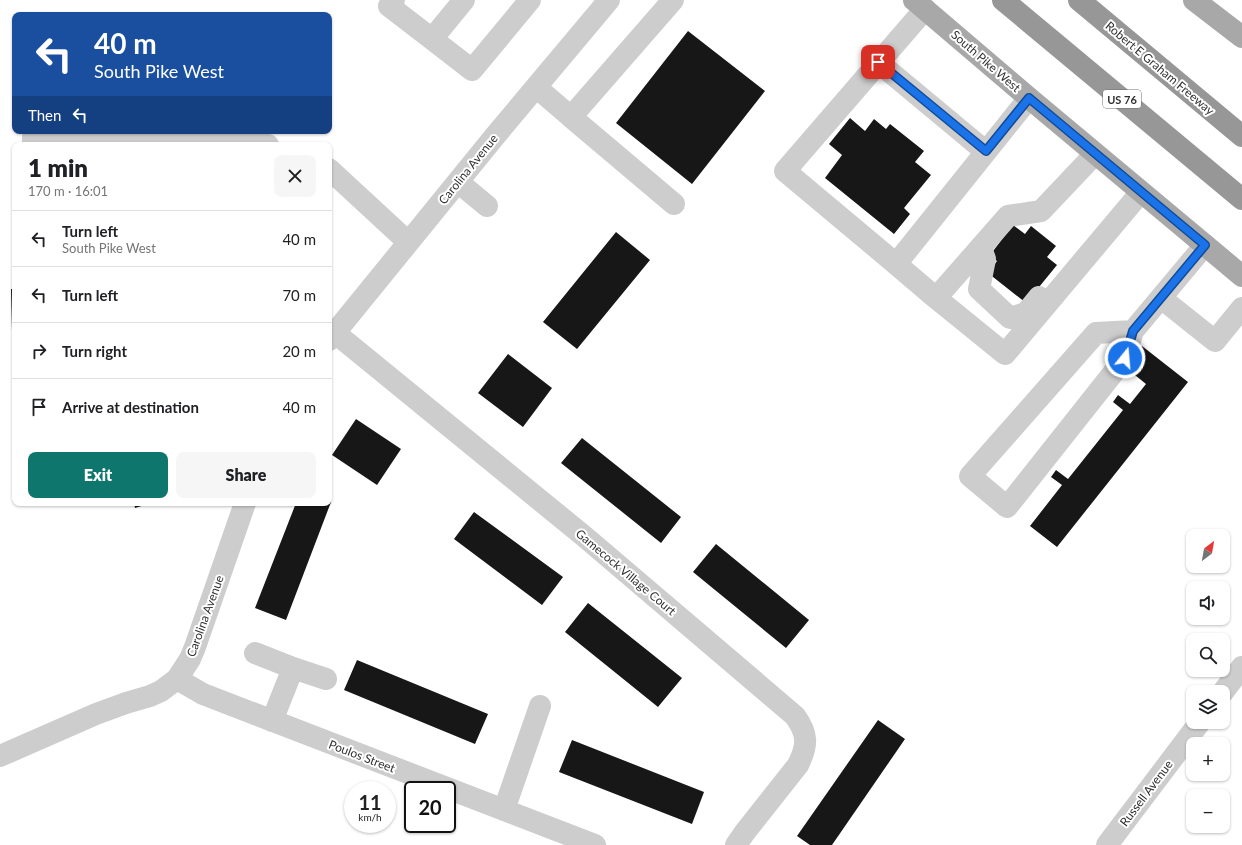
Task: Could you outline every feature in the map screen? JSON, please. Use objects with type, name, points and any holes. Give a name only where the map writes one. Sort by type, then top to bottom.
[{"type":"highway","name":"US 76","points":[[1003,0],[1242,199]]},
{"type":"highway","name":"Robert E Graham Freeway","points":[[1079,0],[1242,136]]},
{"type":"main road","points":[[1194,0],[1242,37]]},
{"type":"main road","name":"South Pike West","points":[[919,4],[1095,154],[1242,276]]},
{"type":"street","points":[[394,0],[389,6],[472,70],[530,0]]},
{"type":"street","points":[[432,39],[464,0]]},
{"type":"street","name":"Carolina Avenue","points":[[334,326],[408,242],[609,0]]},
{"type":"street","points":[[571,117],[673,0]]},
{"type":"street","points":[[919,4],[878,62],[785,171],[1005,354],[1141,192]]},
{"type":"street","points":[[878,62],[986,151]]},
{"type":"street","points":[[536,87],[674,204]]},
{"type":"street","points":[[896,264],[1029,98]]},
{"type":"street","points":[[135,142],[175,134]]},
{"type":"street","points":[[207,134],[251,142]]},
{"type":"street","points":[[33,142],[33,137],[99,142]]},
{"type":"street","points":[[936,298],[1008,216],[1041,211],[1095,154]]},
{"type":"street","points":[[332,172],[408,242]]},
{"type":"street","points":[[458,182],[487,206]]},
{"type":"street","points":[[1133,331],[1096,333],[970,476],[1007,507],[1125,358],[1133,331],[1205,245]]},
{"type":"street","points":[[981,248],[985,259],[979,289],[1010,318],[1026,312],[1059,274],[1074,272]]},
{"type":"street","points":[[1161,298],[1215,341],[1242,308]]},
{"type":"street","name":"Gamecock Village Court","points":[[334,326],[795,716],[805,735],[804,755],[798,765],[736,845]]},
{"type":"street","name":"Carolina Avenue","points":[[0,756],[96,714],[150,696],[161,691],[177,679],[190,659],[195,647],[244,506]]},
{"type":"street","points":[[255,653],[326,679]]},
{"type":"street","points":[[1228,685],[1242,667]]},
{"type":"street","points":[[272,721],[293,668]]},
{"type":"street","name":"Poulos Street","points":[[177,679],[203,694],[595,845]]},
{"type":"street","points":[[504,810],[540,706]]},
{"type":"street","name":"Russell Avenue","points":[[1107,845],[1195,729]]},
{"type":"building","points":[[688,31],[765,91],[692,184],[616,123]]},
{"type":"building","points":[[850,118],[865,131],[874,119],[886,129],[890,124],[924,151],[915,162],[931,175],[904,208],[910,214],[894,234],[825,178],[842,155],[829,144]]},
{"type":"building","points":[[1013,225],[1025,234],[1031,226],[1056,246],[1047,257],[1057,265],[1026,303],[988,273],[997,261],[990,255]]},
{"type":"building","points":[[616,232],[650,260],[577,349],[543,322]]},
{"type":"building","points":[[11,289],[12,289],[12,331]]},
{"type":"building","points":[[1142,346],[1188,382],[1057,547],[1030,526],[1062,485],[1051,477],[1056,470],[1068,479],[1123,410],[1113,402],[1118,395],[1130,404],[1146,384],[1125,367]]},
{"type":"building","points":[[508,354],[552,388],[523,427],[478,393]]},
{"type":"building","points":[[356,419],[401,449],[377,485],[332,455]]},
{"type":"building","points":[[582,438],[681,517],[661,543],[561,463]]},
{"type":"building","points":[[295,506],[329,506],[286,620],[255,608]]},
{"type":"building","points":[[474,512],[563,577],[542,605],[454,539]]},
{"type":"building","points":[[716,544],[809,620],[786,648],[693,572]]},
{"type":"building","points":[[588,603],[682,678],[658,707],[565,632]]},
{"type":"building","points":[[357,660],[488,714],[475,744],[344,690]]},
{"type":"building","points":[[878,720],[905,739],[832,845],[810,845],[797,836]]},
{"type":"building","points":[[572,740],[704,792],[692,824],[559,772]]},
{"type":"route","points":[[878,62],[986,151],[1029,98],[1205,245],[1133,331],[1125,358]]}]
